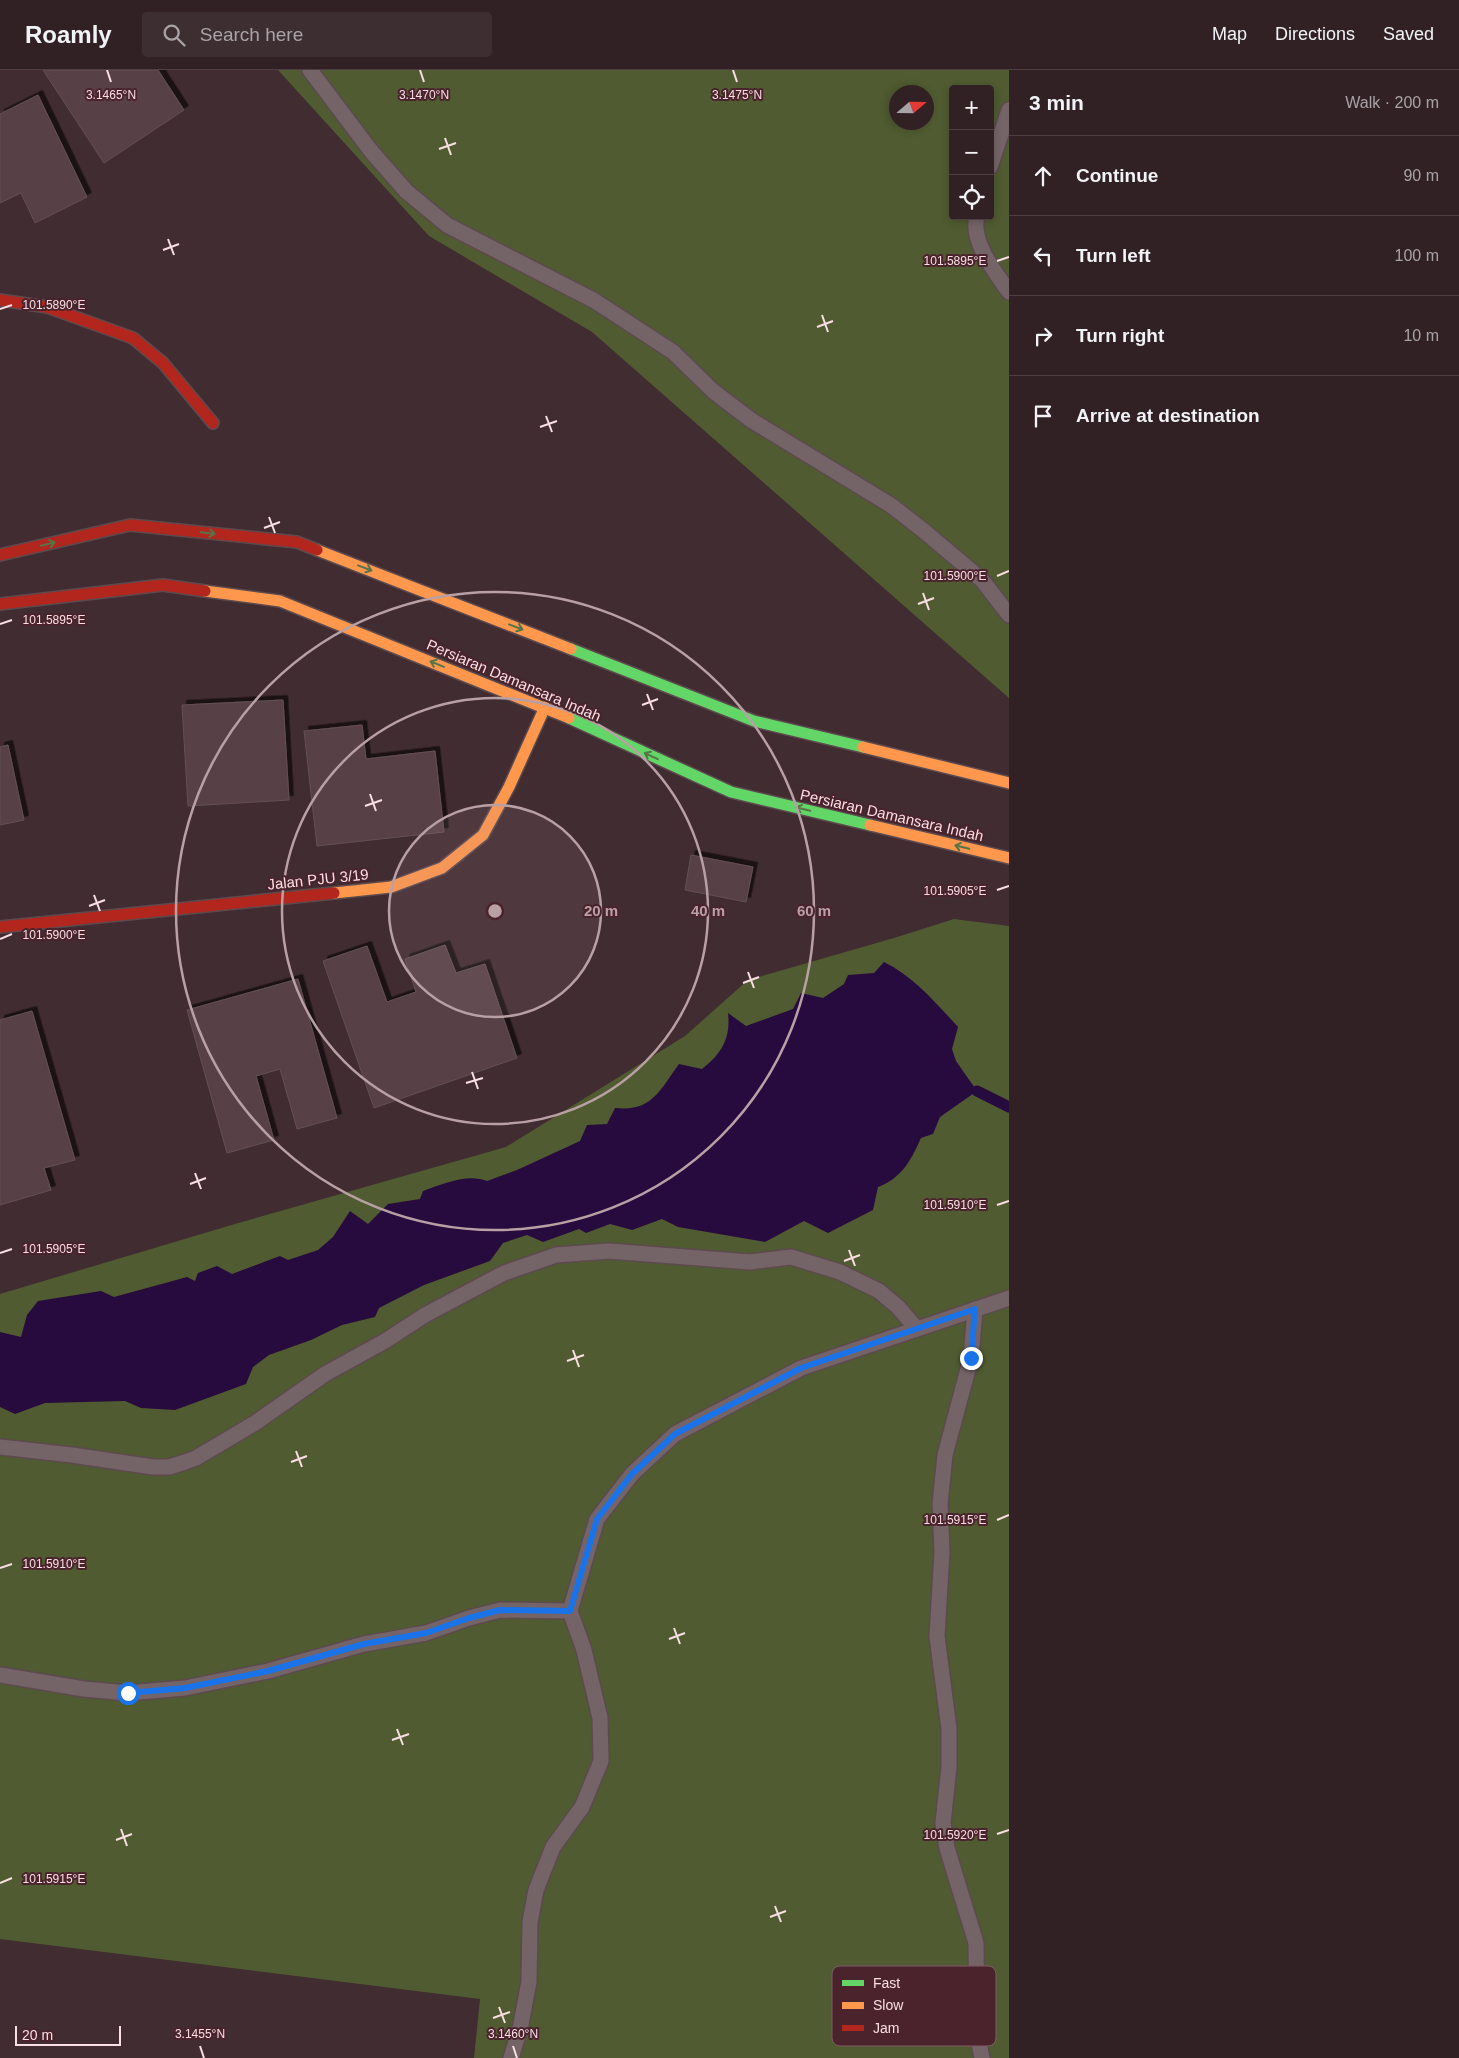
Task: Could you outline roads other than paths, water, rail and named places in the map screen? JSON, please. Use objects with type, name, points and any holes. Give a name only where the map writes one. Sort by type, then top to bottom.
[{"type":"main road","points":[[0,300],[47,307],[133,338],[163,363],[212,422]]},
{"type":"main road","points":[[0,555],[130,525],[297,542],[754,721],[1009,783]]},
{"type":"main road","name":"Persiaran Damansara Indah","points":[[0,604],[163,585],[280,601],[545,707],[731,792],[1009,858]]},
{"type":"main road","name":"Jalan PJU 3/19","points":[[0,927],[391,887],[442,868],[483,835],[508,787],[545,707]]},
{"type":"lane","points":[[310,70],[371,152],[406,191],[447,225],[595,301],[674,352],[712,391],[751,420],[892,506],[918,526],[982,580],[1009,615]]},
{"type":"lane","points":[[994,155],[1009,110]]},
{"type":"lane","points":[[976,220],[974,226],[986,259],[1009,292]]},
{"type":"lane","points":[[0,1447],[153,1467],[169,1467],[185,1462],[196,1458],[255,1423],[325,1374],[385,1341],[425,1315],[504,1272],[556,1255],[609,1250],[750,1262],[791,1258],[840,1272],[879,1291],[898,1307],[917,1329]]},
{"type":"lane","points":[[511,2058],[520,2029],[529,1982],[530,1922],[536,1890],[553,1847],[582,1807],[601,1761],[600,1718],[584,1650],[570,1611],[597,1519],[632,1474],[675,1434],[801,1368],[1009,1298]]},
{"type":"lane","points":[[975,1309],[971,1358],[945,1455],[940,1504],[942,1552],[937,1636],[949,1729],[949,1767],[942,1823],[947,1848],[976,1943],[976,1966]]},
{"type":"lane","points":[[0,1675],[84,1689],[128,1693],[185,1688],[268,1671],[364,1644],[426,1633],[469,1618],[500,1610],[570,1611]]},
{"type":"waterway","points":[[977,1091],[1009,1107]]}]
